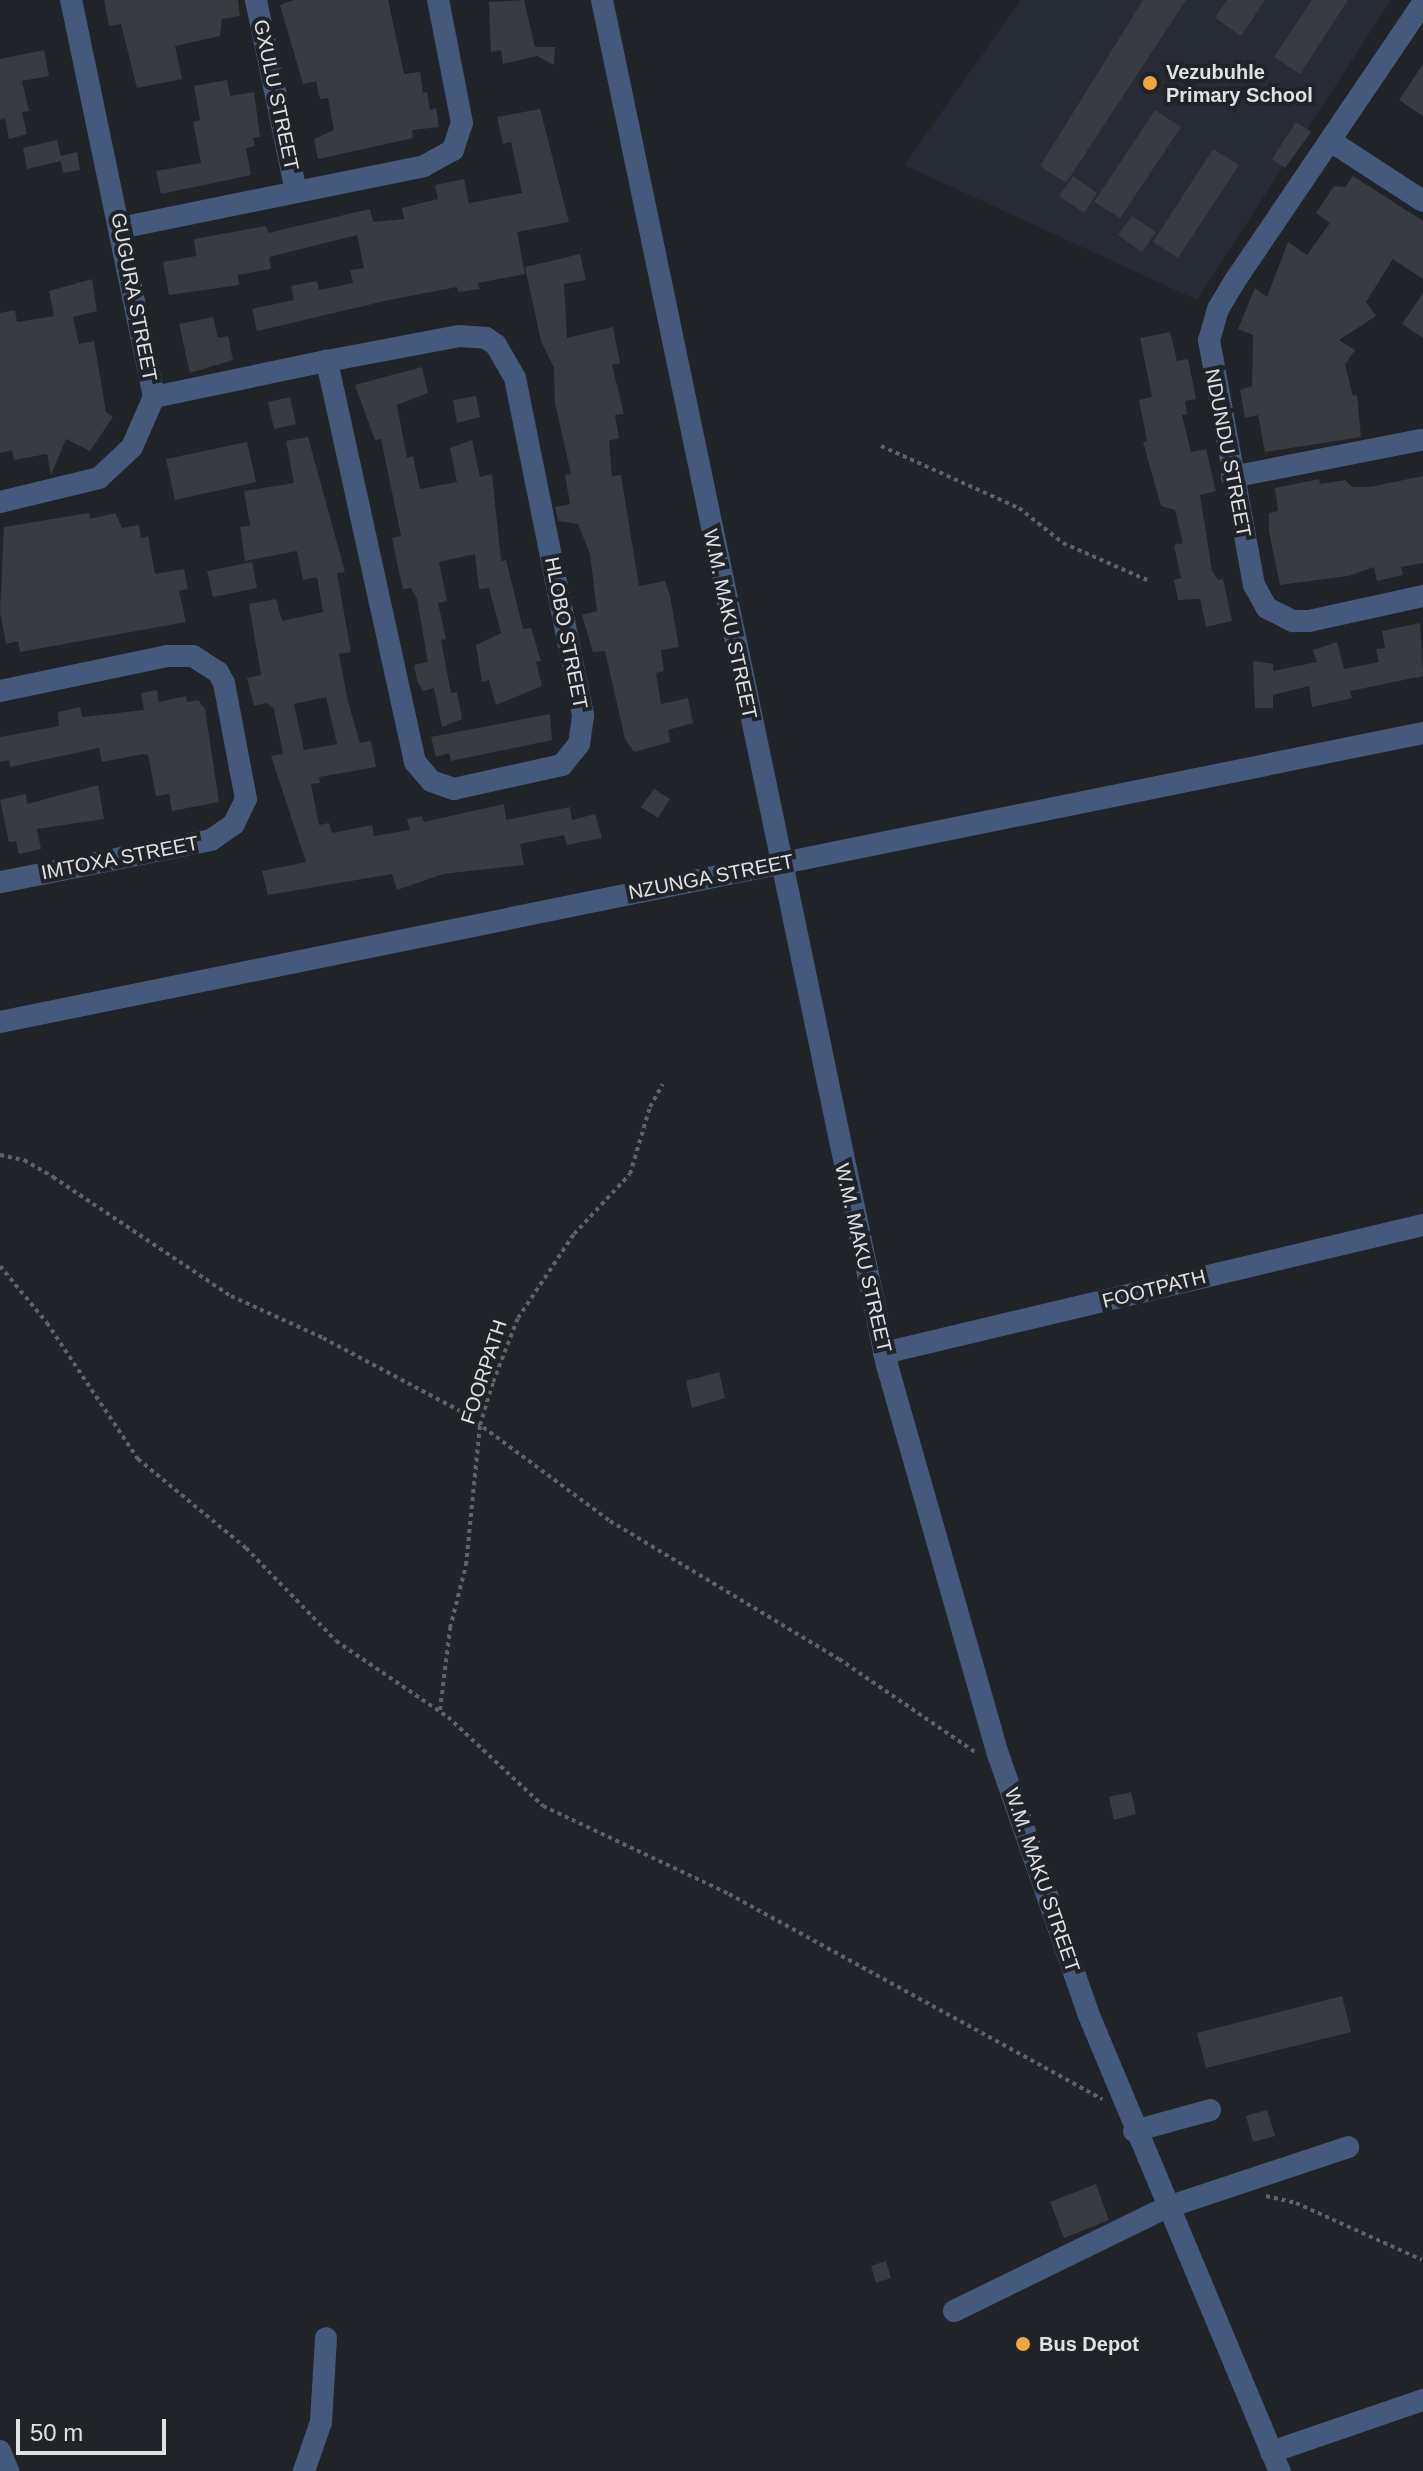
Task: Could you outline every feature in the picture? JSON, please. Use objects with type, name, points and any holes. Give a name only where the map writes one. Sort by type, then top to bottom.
[{"type":"street","name":"GUGURA STREET","points":[[0,502],[99,478],[132,447],[154,397],[71,0]]},
{"type":"street","name":"GXULU STREET","points":[[256,0],[296,191]]},
{"type":"street","name":"GXULU STREET","points":[[120,228],[424,166],[453,150],[462,123],[438,0]]},
{"type":"street","name":"W.M. MAKU STREET","points":[[602,0],[884,1353],[1006,1775],[1131,2122],[1275,2461]]},
{"type":"street","name":"NDUNDU STREET","points":[[1423,3],[1218,309],[1209,340],[1210,364],[1254,585],[1276,615],[1309,621],[1423,596]]},
{"type":"street","points":[[1332,142],[1423,201]]},
{"type":"street","name":"HLOBO STREET","points":[[154,397],[327,361],[473,335],[505,353],[515,378],[583,716],[579,744],[562,765],[454,789],[431,781],[415,762],[327,361]]},
{"type":"street","points":[[1232,477],[1420,440]]},
{"type":"street","name":"IMTOXA STREET","points":[[0,691],[167,656],[193,656],[218,672],[224,683],[246,799],[234,824],[211,840],[0,882]]},
{"type":"street","name":"NZUNGA STREET","points":[[0,1022],[1423,733]]},
{"type":"street","name":"FOOTPATH","points":[[884,1353],[1423,1225]]},
{"type":"street","points":[[1131,2122],[1210,2110]]},
{"type":"street","points":[[954,2311],[1165,2208],[1348,2147]]},
{"type":"street","points":[[304,2471],[321,2422],[326,2338]]},
{"type":"street","points":[[1275,2461],[1423,2400]]},
{"type":"street","points":[[0,2451],[8,2471]]},
{"type":"path","points":[[881,446],[1019,508],[1063,543],[1147,580]]},
{"type":"path","name":"FOORPATH","points":[[439,1711],[450,1628],[466,1565],[480,1425],[518,1318],[574,1234],[630,1174],[650,1107],[663,1084]]},
{"type":"path","points":[[0,1155],[24,1160],[53,1177],[231,1296],[323,1338],[480,1425],[610,1521],[839,1659],[1006,1775]]},
{"type":"path","points":[[0,1266],[47,1323],[138,1459],[246,1548],[336,1641],[439,1711],[555,1813],[729,1894],[1131,2122]]},
{"type":"path","points":[[1238,2184],[1296,2203],[1422,2260]]},
{"type":"shaded area","name":"Vezubuhle Primary School","points":[[1021,0],[1391,0],[1197,300],[904,165]]},
{"type":"building","points":[[104,0],[238,0],[240,16],[222,19],[220,36],[175,46],[182,79],[137,88],[121,24],[109,26]]},
{"type":"building","points":[[294,0],[388,0],[404,74],[420,72],[423,93],[427,92],[430,110],[436,108],[439,127],[412,130],[413,138],[318,159],[314,139],[334,130],[328,98],[320,99],[316,81],[303,84],[280,5]]},
{"type":"building","points":[[524,0],[535,47],[555,47],[554,65],[537,56],[503,64],[501,50],[491,52],[489,2]]},
{"type":"building","points":[[1143,0],[1186,0],[1066,183],[1040,166]]},
{"type":"building","points":[[1227,0],[1265,0],[1241,36],[1215,18]]},
{"type":"building","points":[[1312,0],[1348,0],[1300,74],[1274,57]]},
{"type":"building","points":[[44,50],[49,76],[22,81],[29,111],[22,112],[27,134],[9,139],[5,118],[0,120],[0,59]]},
{"type":"building","points":[[1423,64],[1423,116],[1399,100]]},
{"type":"building","points":[[227,80],[230,96],[254,92],[260,137],[253,138],[255,146],[246,148],[251,175],[161,194],[156,171],[201,163],[193,122],[200,120],[194,86]]},
{"type":"building","points":[[540,109],[569,222],[517,232],[525,274],[478,283],[480,289],[458,292],[457,287],[257,331],[252,309],[294,300],[291,286],[317,281],[319,290],[353,283],[350,270],[364,268],[357,235],[269,257],[271,269],[238,275],[239,285],[169,295],[163,262],[196,256],[194,239],[266,226],[268,233],[370,209],[373,222],[404,219],[402,208],[438,199],[435,185],[464,179],[469,203],[522,193],[511,142],[503,144],[497,117]]},
{"type":"building","points":[[1155,110],[1181,127],[1120,218],[1094,202]]},
{"type":"building","points":[[1296,122],[1311,132],[1285,168],[1272,159]]},
{"type":"building","points":[[57,140],[61,156],[77,152],[80,170],[63,173],[61,161],[27,169],[23,148]]},
{"type":"building","points":[[1213,149],[1239,165],[1178,258],[1153,242]]},
{"type":"building","points":[[1073,176],[1097,193],[1084,213],[1059,196]]},
{"type":"building","points":[[1353,176],[1423,221],[1423,279],[1393,259],[1366,302],[1376,316],[1339,340],[1355,350],[1345,365],[1353,396],[1357,395],[1361,437],[1265,452],[1258,415],[1245,418],[1240,390],[1252,386],[1253,335],[1238,329],[1255,288],[1267,297],[1288,242],[1307,255],[1330,223],[1316,213],[1334,186],[1345,187]]},
{"type":"building","points":[[1132,216],[1156,232],[1142,252],[1118,235]]},
{"type":"building","points":[[580,254],[586,280],[564,284],[567,338],[613,327],[620,363],[612,365],[624,414],[615,415],[619,438],[609,441],[612,476],[621,475],[639,586],[665,581],[670,596],[679,647],[661,650],[664,671],[656,673],[661,704],[688,698],[693,723],[668,730],[670,742],[634,752],[625,739],[605,651],[593,652],[582,615],[597,611],[590,554],[578,524],[558,521],[555,507],[570,504],[565,475],[571,474],[555,403],[554,368],[541,341],[525,267]]},
{"type":"building","points":[[92,279],[97,311],[73,317],[79,344],[94,341],[106,412],[113,417],[90,451],[66,439],[51,475],[47,454],[14,460],[12,450],[0,453],[0,313],[15,310],[17,322],[54,316],[49,291]]},
{"type":"building","points":[[1423,293],[1423,338],[1402,324]]},
{"type":"building","points":[[213,317],[218,338],[228,336],[233,360],[190,373],[179,324]]},
{"type":"building","points":[[1170,332],[1177,361],[1188,359],[1196,399],[1185,401],[1187,414],[1182,415],[1191,452],[1206,449],[1216,491],[1200,495],[1212,571],[1218,580],[1223,579],[1232,621],[1206,627],[1200,599],[1178,600],[1174,580],[1181,578],[1174,545],[1183,543],[1175,510],[1161,506],[1143,442],[1147,441],[1139,400],[1152,397],[1140,338]]},
{"type":"building","points":[[422,367],[428,393],[397,405],[407,458],[413,456],[420,489],[457,482],[450,448],[472,440],[480,477],[492,474],[501,561],[506,560],[523,629],[531,628],[541,661],[536,662],[542,686],[496,705],[489,680],[482,682],[476,645],[501,633],[489,588],[479,589],[475,554],[439,562],[447,601],[438,603],[446,639],[441,640],[451,693],[457,692],[462,719],[442,727],[434,688],[423,691],[417,680],[414,665],[428,662],[417,599],[411,588],[403,589],[392,538],[401,536],[381,439],[375,440],[355,385]]},
{"type":"building","points":[[476,396],[480,417],[457,423],[453,400]]},
{"type":"building","points":[[290,397],[296,424],[274,429],[268,402]]},
{"type":"building","points":[[308,437],[345,572],[337,573],[351,652],[339,654],[348,702],[360,743],[371,741],[376,767],[319,777],[320,783],[311,784],[319,825],[329,823],[332,833],[372,825],[374,836],[410,830],[407,819],[422,816],[424,822],[504,804],[506,820],[570,807],[572,820],[595,814],[602,838],[567,845],[564,835],[520,844],[524,865],[443,874],[397,890],[392,874],[268,895],[262,871],[306,862],[271,756],[283,754],[274,709],[267,703],[254,706],[247,678],[261,675],[249,604],[276,599],[282,621],[323,612],[317,577],[303,580],[297,551],[245,561],[240,527],[250,526],[244,491],[294,483],[286,441]],"holes":[[[326,697],[337,744],[304,750],[294,704]]]},
{"type":"building","points":[[247,442],[256,482],[175,500],[166,459]]},
{"type":"building","points":[[1423,476],[1423,563],[1401,567],[1403,575],[1377,581],[1374,567],[1348,576],[1280,585],[1269,532],[1269,513],[1278,511],[1275,488],[1319,479],[1320,484],[1345,480],[1352,487],[1370,487]]},
{"type":"building","points":[[89,513],[90,519],[115,513],[122,528],[139,525],[141,538],[148,536],[155,574],[184,569],[188,589],[179,591],[186,622],[20,652],[18,641],[6,644],[0,612],[4,527]]},
{"type":"building","points":[[252,562],[257,588],[213,597],[207,571]]},
{"type":"building","points":[[1420,623],[1423,676],[1350,691],[1352,698],[1312,707],[1309,686],[1273,695],[1273,708],[1255,708],[1253,661],[1273,664],[1273,671],[1317,662],[1313,650],[1337,642],[1344,669],[1379,662],[1376,649],[1385,648],[1382,631]]},
{"type":"building","points":[[157,690],[159,702],[186,696],[187,702],[198,700],[205,709],[219,802],[172,811],[169,794],[156,796],[148,755],[143,754],[102,762],[99,748],[10,767],[9,760],[0,762],[0,737],[59,726],[58,712],[80,707],[82,717],[144,710],[141,693]]},
{"type":"building","points":[[550,714],[552,740],[451,761],[449,753],[436,757],[431,737]]},
{"type":"building","points":[[98,785],[104,819],[37,829],[41,849],[19,854],[16,841],[9,842],[0,800],[26,794],[27,804]]},
{"type":"building","points":[[654,789],[670,799],[658,818],[641,807]]},
{"type":"building","points":[[719,1372],[725,1398],[692,1408],[686,1381]]},
{"type":"building","points":[[1131,1792],[1136,1814],[1114,1820],[1109,1797]]},
{"type":"building","points":[[1342,1996],[1351,2032],[1206,2068],[1197,2033]]},
{"type":"building","points":[[1267,2110],[1275,2136],[1253,2142],[1246,2116]]},
{"type":"building","points":[[1096,2184],[1109,2220],[1064,2238],[1050,2202]]},
{"type":"building","points":[[886,2261],[891,2278],[876,2283],[871,2266]]},
{"type":"place","name":"Vezubuhle Primary School","points":[[1150,83]]},
{"type":"place","name":"Bus Depot","points":[[1023,2344]]}]
